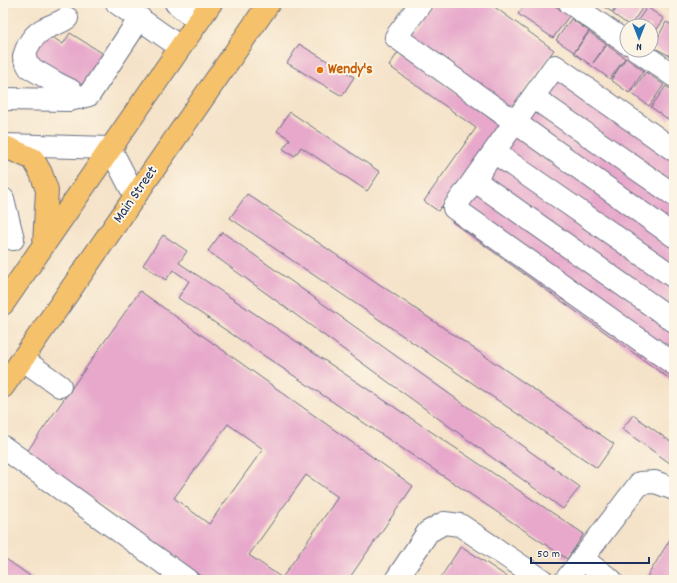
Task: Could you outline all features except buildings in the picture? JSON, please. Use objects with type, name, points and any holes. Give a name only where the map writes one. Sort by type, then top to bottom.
[{"type":"main road","points":[[3,304],[210,3]]},
{"type":"main road","name":"Main Street","points":[[3,387],[269,3]]},
{"type":"main road","points":[[3,146],[33,159],[41,173],[47,190],[40,250]]},
{"type":"street","points":[[117,3],[180,47]]},
{"type":"street","points":[[176,3],[198,21]]},
{"type":"street","points":[[421,3],[396,37],[674,236]]},
{"type":"street","points":[[574,4],[619,37]]},
{"type":"street","points":[[67,18],[60,23],[44,28],[37,34],[27,46],[24,57],[29,66],[70,90],[79,98]]},
{"type":"street","points":[[3,99],[69,100],[89,95],[140,18]]},
{"type":"street","points":[[648,58],[674,76]]},
{"type":"street","points":[[674,150],[555,66],[454,208],[674,364]]},
{"type":"street","points":[[533,97],[674,195]]},
{"type":"street","points":[[3,146],[110,148],[135,196]]},
{"type":"street","points":[[494,152],[674,278]]},
{"type":"street","points":[[474,180],[674,321]]},
{"type":"street","points":[[3,199],[8,239],[40,250]]},
{"type":"street","points":[[22,359],[60,386]]},
{"type":"street","points":[[3,447],[187,580]]},
{"type":"street","points":[[566,580],[640,483],[655,482],[674,489]]},
{"type":"street","points":[[396,580],[428,532],[444,523],[460,526],[542,580]]},
{"type":"street","points":[[582,559],[611,580]]},
{"type":"place","name":"Wendy's","points":[[320,70]]}]
